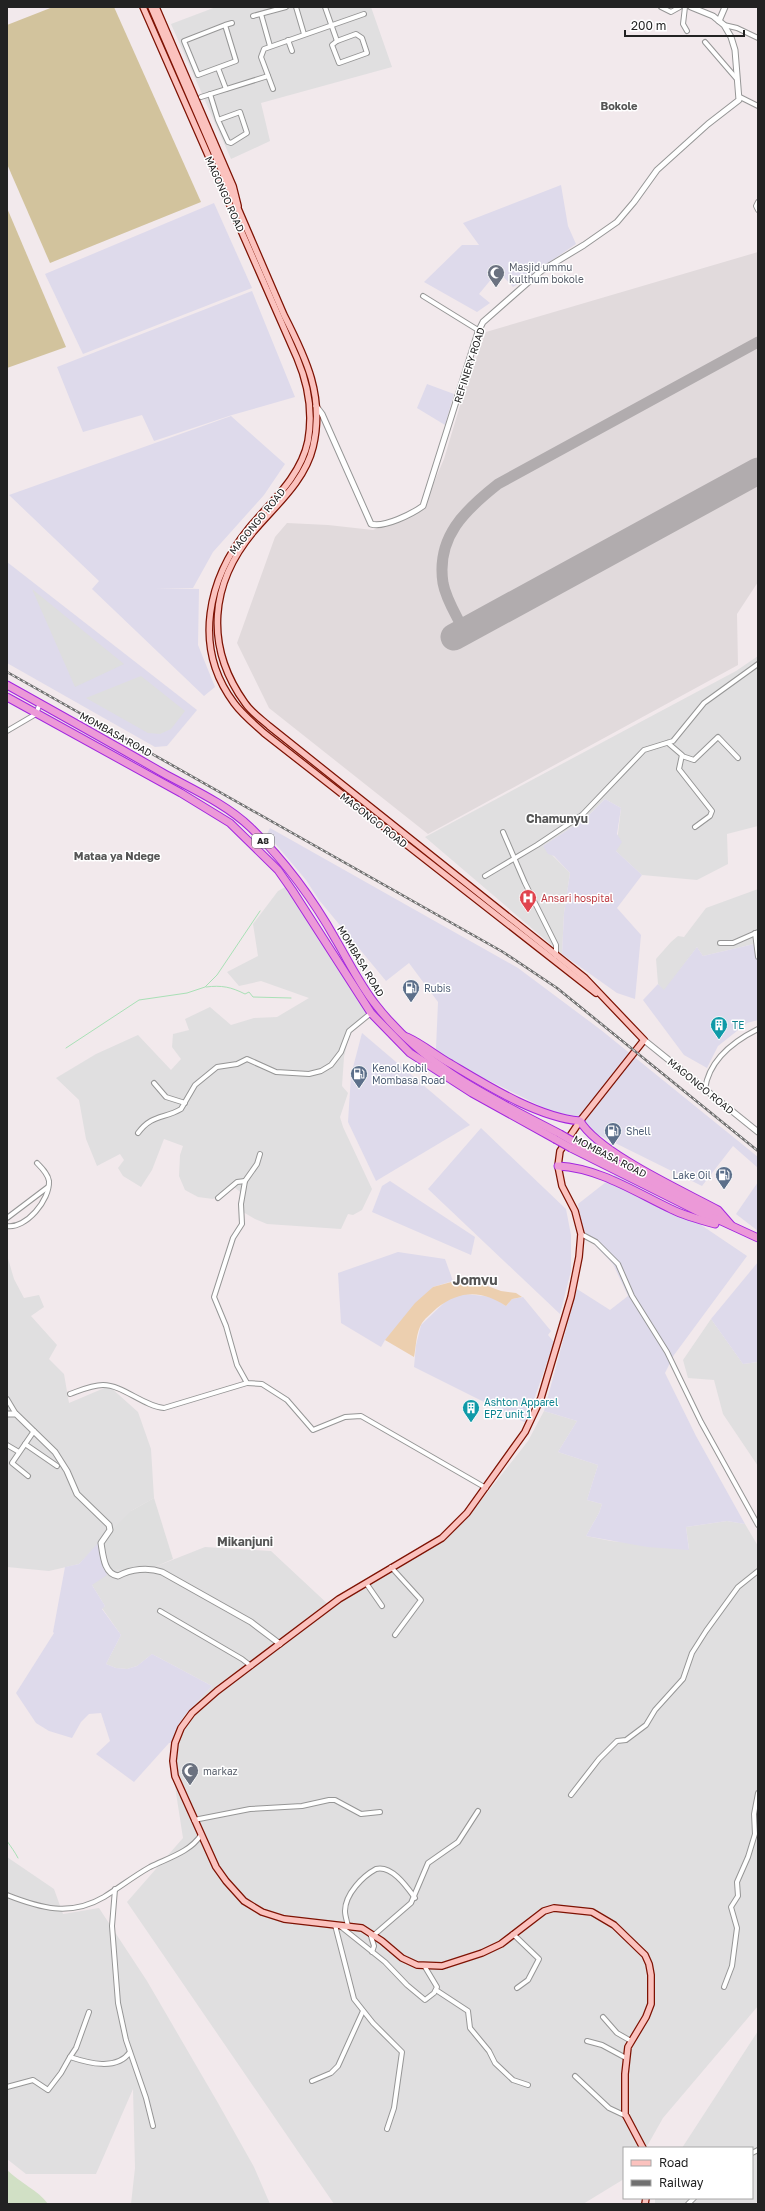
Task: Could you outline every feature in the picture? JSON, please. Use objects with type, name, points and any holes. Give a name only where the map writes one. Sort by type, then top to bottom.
[{"type":"highway","name":"MOMBASA ROAD","points":[[7,685],[208,798],[248,825],[296,878],[316,907],[352,970],[375,1004],[414,1047],[440,1067],[499,1105],[571,1148],[711,1218],[720,1220],[758,1238]]},
{"type":"highway","name":"MOMBASA ROAD","points":[[7,697],[181,793],[230,823],[269,862],[292,890],[371,1013],[410,1053],[447,1077],[499,1105]]},
{"type":"highway","points":[[403,1036],[427,1047],[450,1064],[518,1101],[568,1120],[580,1121],[589,1133],[609,1149],[718,1210],[731,1225]]},
{"type":"highway","points":[[558,1166],[571,1166],[617,1182],[673,1210],[703,1220],[731,1225]]},
{"type":"main road","name":"MAGONGO ROAD","points":[[143,7],[297,358],[308,394],[310,416],[308,442],[296,471],[280,494],[249,528],[226,561],[215,587],[210,608],[208,634],[210,649],[218,676],[234,703],[264,733],[610,1005]]},
{"type":"main road","name":"MAGONGO ROAD","points":[[150,7],[284,315],[304,355],[311,373],[316,406],[314,439],[306,465],[284,497],[253,532],[233,559],[223,581],[218,603],[216,622],[218,642],[224,664],[245,704],[269,726],[585,978],[644,1040]]},
{"type":"main road","points":[[156,7],[233,186],[237,198],[238,210]]},
{"type":"main road","points":[[264,733],[269,726]]},
{"type":"main road","points":[[642,2147],[626,2116],[624,2109],[626,2058],[631,2041],[646,2017],[651,2004],[651,1975],[649,1964],[645,1955],[618,1928],[597,1914],[560,1908],[544,1912],[501,1944],[482,1954],[448,1965],[425,1967],[407,1961],[372,1934],[359,1927],[284,1920],[262,1912],[244,1901],[218,1871],[177,1783],[173,1755],[178,1736],[192,1713],[332,1604],[391,1567],[442,1538],[467,1513],[525,1432],[537,1409],[571,1297],[581,1234],[575,1211],[562,1186],[558,1166],[560,1151],[580,1121],[644,1040]]},
{"type":"street","points":[[253,16],[286,7]]},
{"type":"street","points":[[296,7],[304,34]]},
{"type":"street","points":[[326,7],[337,41]]},
{"type":"street","points":[[661,7],[671,12],[680,7]]},
{"type":"street","points":[[685,7],[683,24],[687,31]]},
{"type":"street","points":[[691,7],[708,13],[724,26],[733,41],[736,78],[740,97],[758,106]]},
{"type":"street","points":[[719,21],[725,7]]},
{"type":"street","points":[[261,14],[270,46]]},
{"type":"street","points":[[273,89],[261,54],[264,49],[364,14]]},
{"type":"street","points":[[225,25],[236,59],[235,61],[198,75],[183,42],[225,25],[232,23]]},
{"type":"street","points":[[724,26],[737,28],[758,38]]},
{"type":"street","points":[[358,34],[362,38],[367,53],[339,63],[332,47],[337,41],[358,34]]},
{"type":"street","points":[[288,40],[292,51]]},
{"type":"street","points":[[705,42],[736,78]]},
{"type":"street","points":[[218,68],[226,89]]},
{"type":"street","points":[[201,97],[268,76]]},
{"type":"street","points":[[210,94],[218,120],[228,142],[231,143],[247,133],[240,112],[218,120]]},
{"type":"street","name":"REFINERY ROAD","points":[[316,406],[322,414],[370,522],[376,525],[397,520],[422,507],[478,330],[483,322],[541,271],[584,245],[617,222],[658,170],[708,124],[736,104],[740,97]]},
{"type":"street","points":[[758,202],[756,206],[758,210]]},
{"type":"street","points":[[423,296],[478,330]]},
{"type":"street","points":[[485,876],[582,815],[646,748],[668,743],[675,738],[704,703],[758,664]]},
{"type":"street","points":[[7,731],[36,714],[40,703]]},
{"type":"street","points":[[668,743],[682,756],[694,760],[718,737],[738,758]]},
{"type":"street","points":[[682,756],[680,770],[712,813],[695,827]]},
{"type":"street","points":[[503,832],[514,859],[556,945],[556,956]]},
{"type":"street","points":[[720,943],[733,943],[756,933],[758,957]]},
{"type":"street","points":[[138,1133],[148,1121],[179,1110],[185,1103],[195,1085],[217,1067],[237,1064],[245,1060],[250,1060],[276,1072],[309,1074],[321,1071],[331,1065],[342,1052],[349,1031],[371,1013]]},
{"type":"street","points":[[704,1089],[714,1064],[721,1054],[736,1042],[758,1030]]},
{"type":"street","name":"MAGONGO ROAD","points":[[644,1040],[758,1132]]},
{"type":"street","points":[[154,1083],[166,1097],[185,1103]]},
{"type":"street","points":[[247,1383],[237,1365],[226,1326],[214,1297],[233,1238],[242,1224],[240,1204],[245,1181],[257,1164],[260,1154]]},
{"type":"street","points":[[7,1226],[16,1226],[28,1218],[43,1201],[48,1186],[48,1176],[37,1163]]},
{"type":"street","points":[[218,1198],[237,1182],[245,1181]]},
{"type":"street","points":[[7,1218],[48,1186]]},
{"type":"street","points":[[581,1234],[596,1242],[618,1264],[632,1296],[667,1352],[701,1422],[758,1525]]},
{"type":"street","points":[[70,1394],[86,1388],[105,1385],[150,1405],[164,1408],[247,1383],[262,1384],[287,1400],[313,1430],[345,1417],[361,1416],[486,1488]]},
{"type":"street","points":[[7,1400],[16,1414],[60,1459],[77,1494],[110,1528],[101,1544],[107,1567],[111,1574],[118,1576],[123,1573],[150,1569],[162,1572],[251,1622],[280,1644]]},
{"type":"street","points":[[7,1414],[16,1414]]},
{"type":"street","points":[[28,1476],[13,1465],[19,1452],[34,1431]]},
{"type":"street","points":[[7,1444],[19,1452]]},
{"type":"street","points":[[25,1444],[57,1466]]},
{"type":"street","points":[[391,1567],[421,1600],[395,1635]]},
{"type":"street","points":[[571,1795],[599,1759],[617,1741],[626,1740],[646,1725],[658,1705],[683,1679],[692,1653],[732,1595],[758,1571]]},
{"type":"street","points":[[366,1583],[382,1606]]},
{"type":"street","points":[[160,1611],[242,1659],[251,1666]]},
{"type":"street","points":[[724,1987],[732,1966],[737,1928],[731,1908],[738,1896],[737,1882],[748,1857],[755,1834],[754,1814],[758,1793]]},
{"type":"street","points":[[194,1820],[250,1809],[302,1806],[329,1800],[335,1800],[361,1814],[380,1812]]},
{"type":"street","points":[[372,1952],[374,1947],[372,1934],[388,1926],[415,1898],[428,1863],[458,1842],[478,1811]]},
{"type":"street","points":[[7,1895],[38,1907],[62,1909],[91,1903],[146,1870],[186,1850],[196,1843],[201,1835]]},
{"type":"street","points":[[348,1926],[345,1908],[350,1894],[354,1888],[376,1869],[384,1869],[396,1877],[415,1898]]},
{"type":"street","points":[[115,1889],[113,1904],[112,1946],[118,2003],[130,2052],[146,2098],[153,2126]]},
{"type":"street","points":[[337,1926],[385,1962],[421,1998],[427,1999],[436,1990],[437,1985],[425,1967]]},
{"type":"street","points":[[337,1926],[338,1940],[347,1965],[353,1994],[363,2011],[402,2052],[394,2108],[387,2129]]},
{"type":"street","points":[[513,1934],[539,1959],[528,1980],[517,1988]]},
{"type":"street","points":[[436,1990],[468,2011],[470,2028],[488,2051],[495,2063],[513,2080],[528,2085]]},
{"type":"street","points":[[312,2081],[331,2073],[338,2066],[363,2011]]},
{"type":"street","points":[[7,2086],[33,2080],[46,2090],[50,2090],[76,2048],[89,2012]]},
{"type":"street","points":[[603,2017],[617,2032],[631,2041]]},
{"type":"street","points":[[587,2041],[602,2045],[626,2058]]},
{"type":"street","points":[[70,2056],[80,2061],[109,2064],[124,2059],[130,2052]]},
{"type":"street","points":[[575,2076],[609,2108],[626,2116]]},
{"type":"shaded area","points":[[53,7],[114,7],[201,202],[50,263],[7,164],[7,25]]},
{"type":"shaded area","points":[[216,7],[371,7],[392,67],[261,103],[270,141],[231,159],[171,24]]},
{"type":"shaded area","points":[[561,185],[568,226],[576,244],[513,287],[498,271],[479,294],[490,303],[477,312],[424,282],[462,245],[479,245],[463,223]]},
{"type":"shaded area","points":[[214,203],[252,288],[83,354],[45,274]]},
{"type":"shaded area","points":[[7,208],[66,347],[7,368]]},
{"type":"shaded area","points":[[758,252],[758,582],[737,614],[738,665],[428,834],[269,708],[237,643],[275,537],[287,523],[328,525],[373,530],[422,510],[444,459],[465,389],[486,332]]},
{"type":"shaded area","points":[[252,291],[295,397],[232,415],[154,441],[142,415],[83,432],[57,367]]},
{"type":"shaded area","points":[[427,384],[454,394],[445,425],[417,408]]},
{"type":"shaded area","points":[[231,416],[285,464],[264,495],[213,552],[193,588],[156,588],[199,589],[198,645],[215,687],[204,696],[92,589],[99,581],[9,495]]},
{"type":"shaded area","points":[[7,562],[197,710],[167,746],[155,747],[7,663]]},
{"type":"shaded area","points":[[32,589],[124,664],[75,687]]},
{"type":"shaded area","points":[[758,656],[758,826],[727,834],[728,864],[697,880],[642,875],[616,851],[621,808],[605,799],[586,818],[543,846],[570,873],[564,913],[562,954],[425,837],[736,671]]},
{"type":"shaded area","points":[[141,676],[185,711],[171,729],[160,734],[148,733],[86,698]]},
{"type":"shaded area","points":[[605,799],[621,808],[617,834],[622,842],[616,851],[642,875],[617,908],[641,935],[635,999],[617,993],[562,954],[564,913],[570,873],[554,856],[548,854],[543,846],[586,818]]},
{"type":"shaded area","points":[[270,828],[518,968],[601,1030],[758,1157],[758,1168],[733,1146],[702,1186],[490,1081],[457,1069],[436,1049],[438,1002],[409,963],[386,981],[319,900],[306,880],[267,834]]},
{"type":"shaded area","points":[[291,884],[375,1008],[350,1032],[344,1057],[342,1086],[348,1093],[340,1117],[343,1127],[372,1189],[362,1210],[353,1215],[348,1214],[341,1229],[267,1224],[243,1212],[244,1195],[234,1187],[213,1199],[198,1197],[185,1190],[179,1176],[180,1155],[183,1146],[164,1139],[152,1170],[141,1187],[123,1176],[118,1168],[124,1160],[120,1154],[97,1166],[86,1139],[79,1100],[56,1078],[96,1054],[138,1035],[171,1070],[181,1059],[172,1047],[173,1034],[189,1030],[185,1019],[210,1007],[231,1025],[254,1018],[277,1017],[309,998],[261,981],[239,986],[227,972],[258,956],[253,924],[278,891]]},
{"type":"shaded area","points":[[758,889],[758,943],[703,956],[697,947],[664,991],[658,984],[656,959],[671,942],[678,936],[684,937],[706,908]]},
{"type":"shaded area","points":[[758,943],[758,1020],[747,1023],[718,1046],[707,1068],[684,1055],[643,1000],[658,984],[664,990],[697,947],[703,956]]},
{"type":"shaded area","points":[[362,1033],[470,1125],[376,1181],[348,1122],[351,1075]]},
{"type":"shaded area","points":[[481,1128],[566,1209],[571,1235],[571,1271],[560,1314],[428,1189]]},
{"type":"shaded area","points":[[615,1175],[673,1206],[747,1256],[674,1355],[665,1373],[696,1436],[745,1524],[727,1521],[686,1527],[689,1550],[647,1547],[586,1536],[599,1513],[602,1504],[587,1500],[598,1465],[558,1452],[577,1421],[544,1411],[577,1289],[610,1310],[628,1296],[613,1264],[583,1233],[578,1204]]},
{"type":"shaded area","points":[[390,1181],[475,1237],[471,1255],[372,1212],[382,1186]]},
{"type":"shaded area","points":[[758,1182],[758,1231],[736,1214]]},
{"type":"shaded area","points":[[398,1252],[445,1259],[453,1281],[433,1287],[385,1340],[381,1347],[341,1323],[338,1273]]},
{"type":"shaded area","points":[[7,1255],[14,1279],[24,1298],[39,1295],[44,1307],[31,1316],[57,1345],[49,1359],[64,1374],[69,1403],[109,1386],[138,1412],[151,1449],[154,1498],[131,1511],[157,1566],[205,1547],[271,1551],[331,1607],[447,1537],[465,1521],[528,1441],[544,1411],[577,1421],[558,1452],[598,1465],[587,1500],[602,1504],[599,1513],[586,1536],[611,1541],[689,1549],[686,1527],[727,1521],[745,1524],[758,1546],[758,2006],[663,2118],[647,2147],[623,2147],[623,2180],[583,2204],[334,2204],[127,1902],[183,1838],[170,1754],[175,1732],[184,1716],[212,1686],[152,1654],[137,1666],[127,1669],[116,1668],[106,1664],[121,1635],[102,1608],[105,1606],[92,1585],[99,1543],[79,1564],[49,1571],[7,1567]]},
{"type":"shaded area","points":[[758,1262],[758,1362],[743,1364],[711,1319]]},
{"type":"shaded area","points":[[466,1278],[501,1291],[516,1293],[522,1297],[512,1299],[506,1306],[488,1297],[471,1294],[463,1295],[446,1302],[437,1308],[422,1323],[417,1335],[414,1357],[385,1340],[415,1303],[433,1287]]},
{"type":"shaded area","points":[[466,1294],[493,1297],[506,1306],[512,1299],[523,1297],[551,1331],[548,1335],[554,1342],[526,1423],[414,1367],[416,1345],[421,1325],[448,1299]]},
{"type":"shaded area","points":[[711,1319],[743,1364],[758,1362],[758,1466],[723,1414],[714,1380],[688,1378],[683,1360]]},
{"type":"shaded area","points":[[154,1498],[173,1559],[157,1566],[111,1570],[103,1540],[131,1511]]},
{"type":"shaded area","points":[[99,1542],[107,1575],[92,1585],[105,1606],[102,1609],[121,1635],[106,1664],[116,1668],[127,1669],[137,1666],[152,1654],[212,1686],[184,1716],[175,1732],[172,1743],[169,1743],[134,1782],[96,1754],[110,1741],[101,1713],[89,1714],[81,1722],[72,1738],[49,1731],[36,1723],[16,1693],[54,1633],[65,1567],[79,1564]]},
{"type":"shaded area","points":[[7,1857],[54,1889],[63,1914],[99,1908],[147,1981],[218,2103],[254,2167],[270,2204],[131,2204],[135,2168],[133,2089],[96,2174],[26,2174],[7,2159]]},
{"type":"shaded area","points":[[758,2031],[758,2201],[754,2204],[655,2204],[655,2199],[753,2199],[753,2147],[683,2147]]},
{"type":"green space","points":[[7,2170],[44,2199],[48,2204],[7,2204]]},
{"type":"waterway","points":[[66,1048],[139,1000],[187,993],[205,987],[217,975],[260,911]]},
{"type":"waterway","points":[[206,987],[226,987],[245,994],[249,992],[253,997],[291,998]]},
{"type":"waterway","points":[[7,1841],[18,1858]]},
{"type":"taxiway","points":[[464,631],[444,589],[442,567],[444,552],[449,538],[464,515],[474,504],[498,484],[758,342]]},
{"type":"runway","points":[[454,637],[758,471]]},
{"type":"railway","points":[[7,672],[503,952],[557,988],[758,1151]]},
{"type":"place","name":"Masjid ummu kulthum bokole","points":[[496,288]]},
{"type":"place","name":"Ansari hospital","points":[[528,913]]},
{"type":"place","name":"Rubis","points":[[411,1003]]},
{"type":"place","name":"TE","points":[[719,1040]]},
{"type":"place","name":"Kenol Kobil Mombasa Road","points":[[359,1089]]},
{"type":"place","name":"Shell","points":[[613,1146]]},
{"type":"place","name":"Lake Oil","points":[[724,1190]]},
{"type":"place","name":"Ashton Apparel EPZ unit 1","points":[[471,1423]]},
{"type":"place","name":"markaz","points":[[190,1786]]},
{"type":"district","name":"Bokole","points":[[619,106]]},
{"type":"district","name":"Chamunyu","points":[[557,819]]},
{"type":"district","name":"Mataa ya Ndege","points":[[117,856]]},
{"type":"district","name":"Jomvu","points":[[475,1280]]},
{"type":"district","name":"Mikanjuni","points":[[245,1542]]}]
